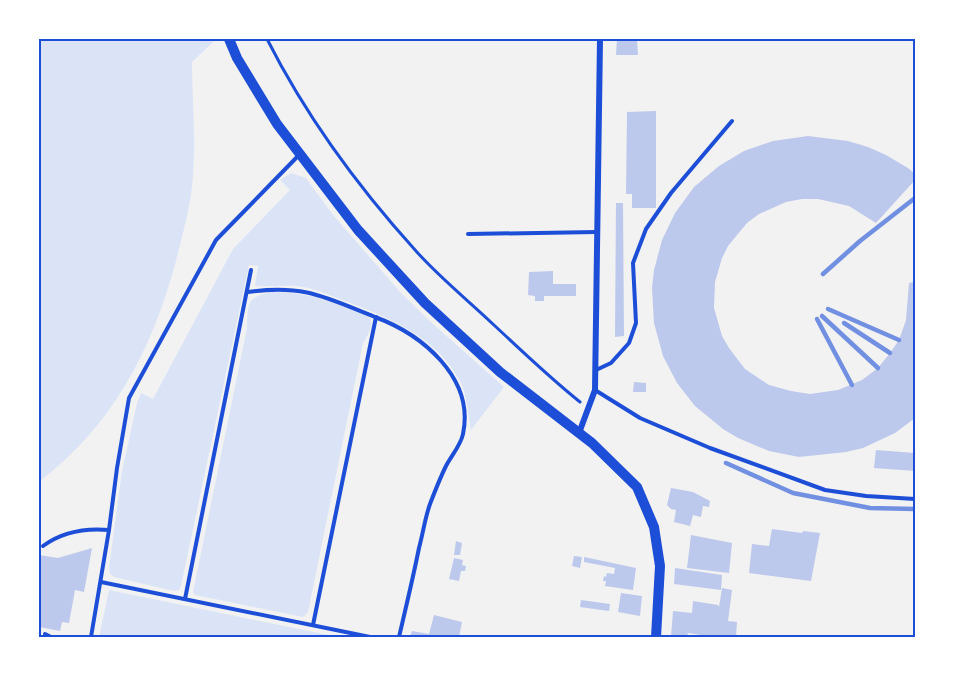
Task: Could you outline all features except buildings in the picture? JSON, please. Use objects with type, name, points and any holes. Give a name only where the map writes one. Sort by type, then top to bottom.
[{"type":"main road","points":[[229,39],[237,58],[277,124],[358,230],[425,303],[500,372],[579,433],[637,487],[654,527],[660,566],[656,637]]},
{"type":"street","points":[[579,433],[595,390],[600,39]]},
{"type":"lane","points":[[595,370],[611,363],[629,344],[636,323],[633,263],[646,229],[671,193],[732,121]]},
{"type":"lane","points":[[91,637],[129,398],[216,240],[300,154]]},
{"type":"lane","points":[[468,234],[597,232]]},
{"type":"lane","points":[[185,599],[251,270]]},
{"type":"lane","points":[[248,292],[276,289],[303,290],[392,323],[417,338],[443,363],[457,381],[464,407],[463,435],[445,467],[429,505],[399,637]]},
{"type":"lane","points":[[313,625],[376,317]]},
{"type":"lane","points":[[595,390],[640,418],[825,490],[866,496],[915,499]]},
{"type":"lane","points":[[43,546],[71,532],[92,528],[109,530]]},
{"type":"lane","points":[[101,582],[370,637]]},
{"type":"lane","points":[[45,634],[51,637]]},
{"type":"path","points":[[267,39],[280,65],[344,164],[417,252],[546,374],[588,408]]},
{"type":"shaded area","points":[[39,39],[213,39],[214,41],[192,62],[194,147],[190,198],[176,261],[155,325],[142,355],[109,410],[65,460],[39,482]]},
{"type":"shaded area","points":[[291,173],[306,178],[333,215],[401,293],[504,387],[471,430],[466,399],[460,381],[438,352],[425,341],[379,314],[309,288],[255,286],[258,266],[249,265],[181,586],[179,590],[174,591],[114,577],[110,574],[109,568],[122,471],[141,393],[153,399],[233,249],[290,190],[280,180]]},
{"type":"shaded area","points":[[273,292],[303,295],[332,302],[365,314],[371,320],[370,330],[363,343],[308,612],[303,617],[195,595],[193,592],[247,328],[250,302],[258,296]]},
{"type":"shaded area","points":[[109,590],[338,637],[99,637]]},
{"type":"railway","points":[[823,274],[860,241],[915,198]]},
{"type":"railway","points":[[828,309],[899,340]]},
{"type":"railway","points":[[822,316],[878,368]]},
{"type":"railway","points":[[817,319],[852,385]]},
{"type":"railway","points":[[844,323],[890,353]]},
{"type":"railway","points":[[726,463],[793,493],[870,508],[915,509]]}]
